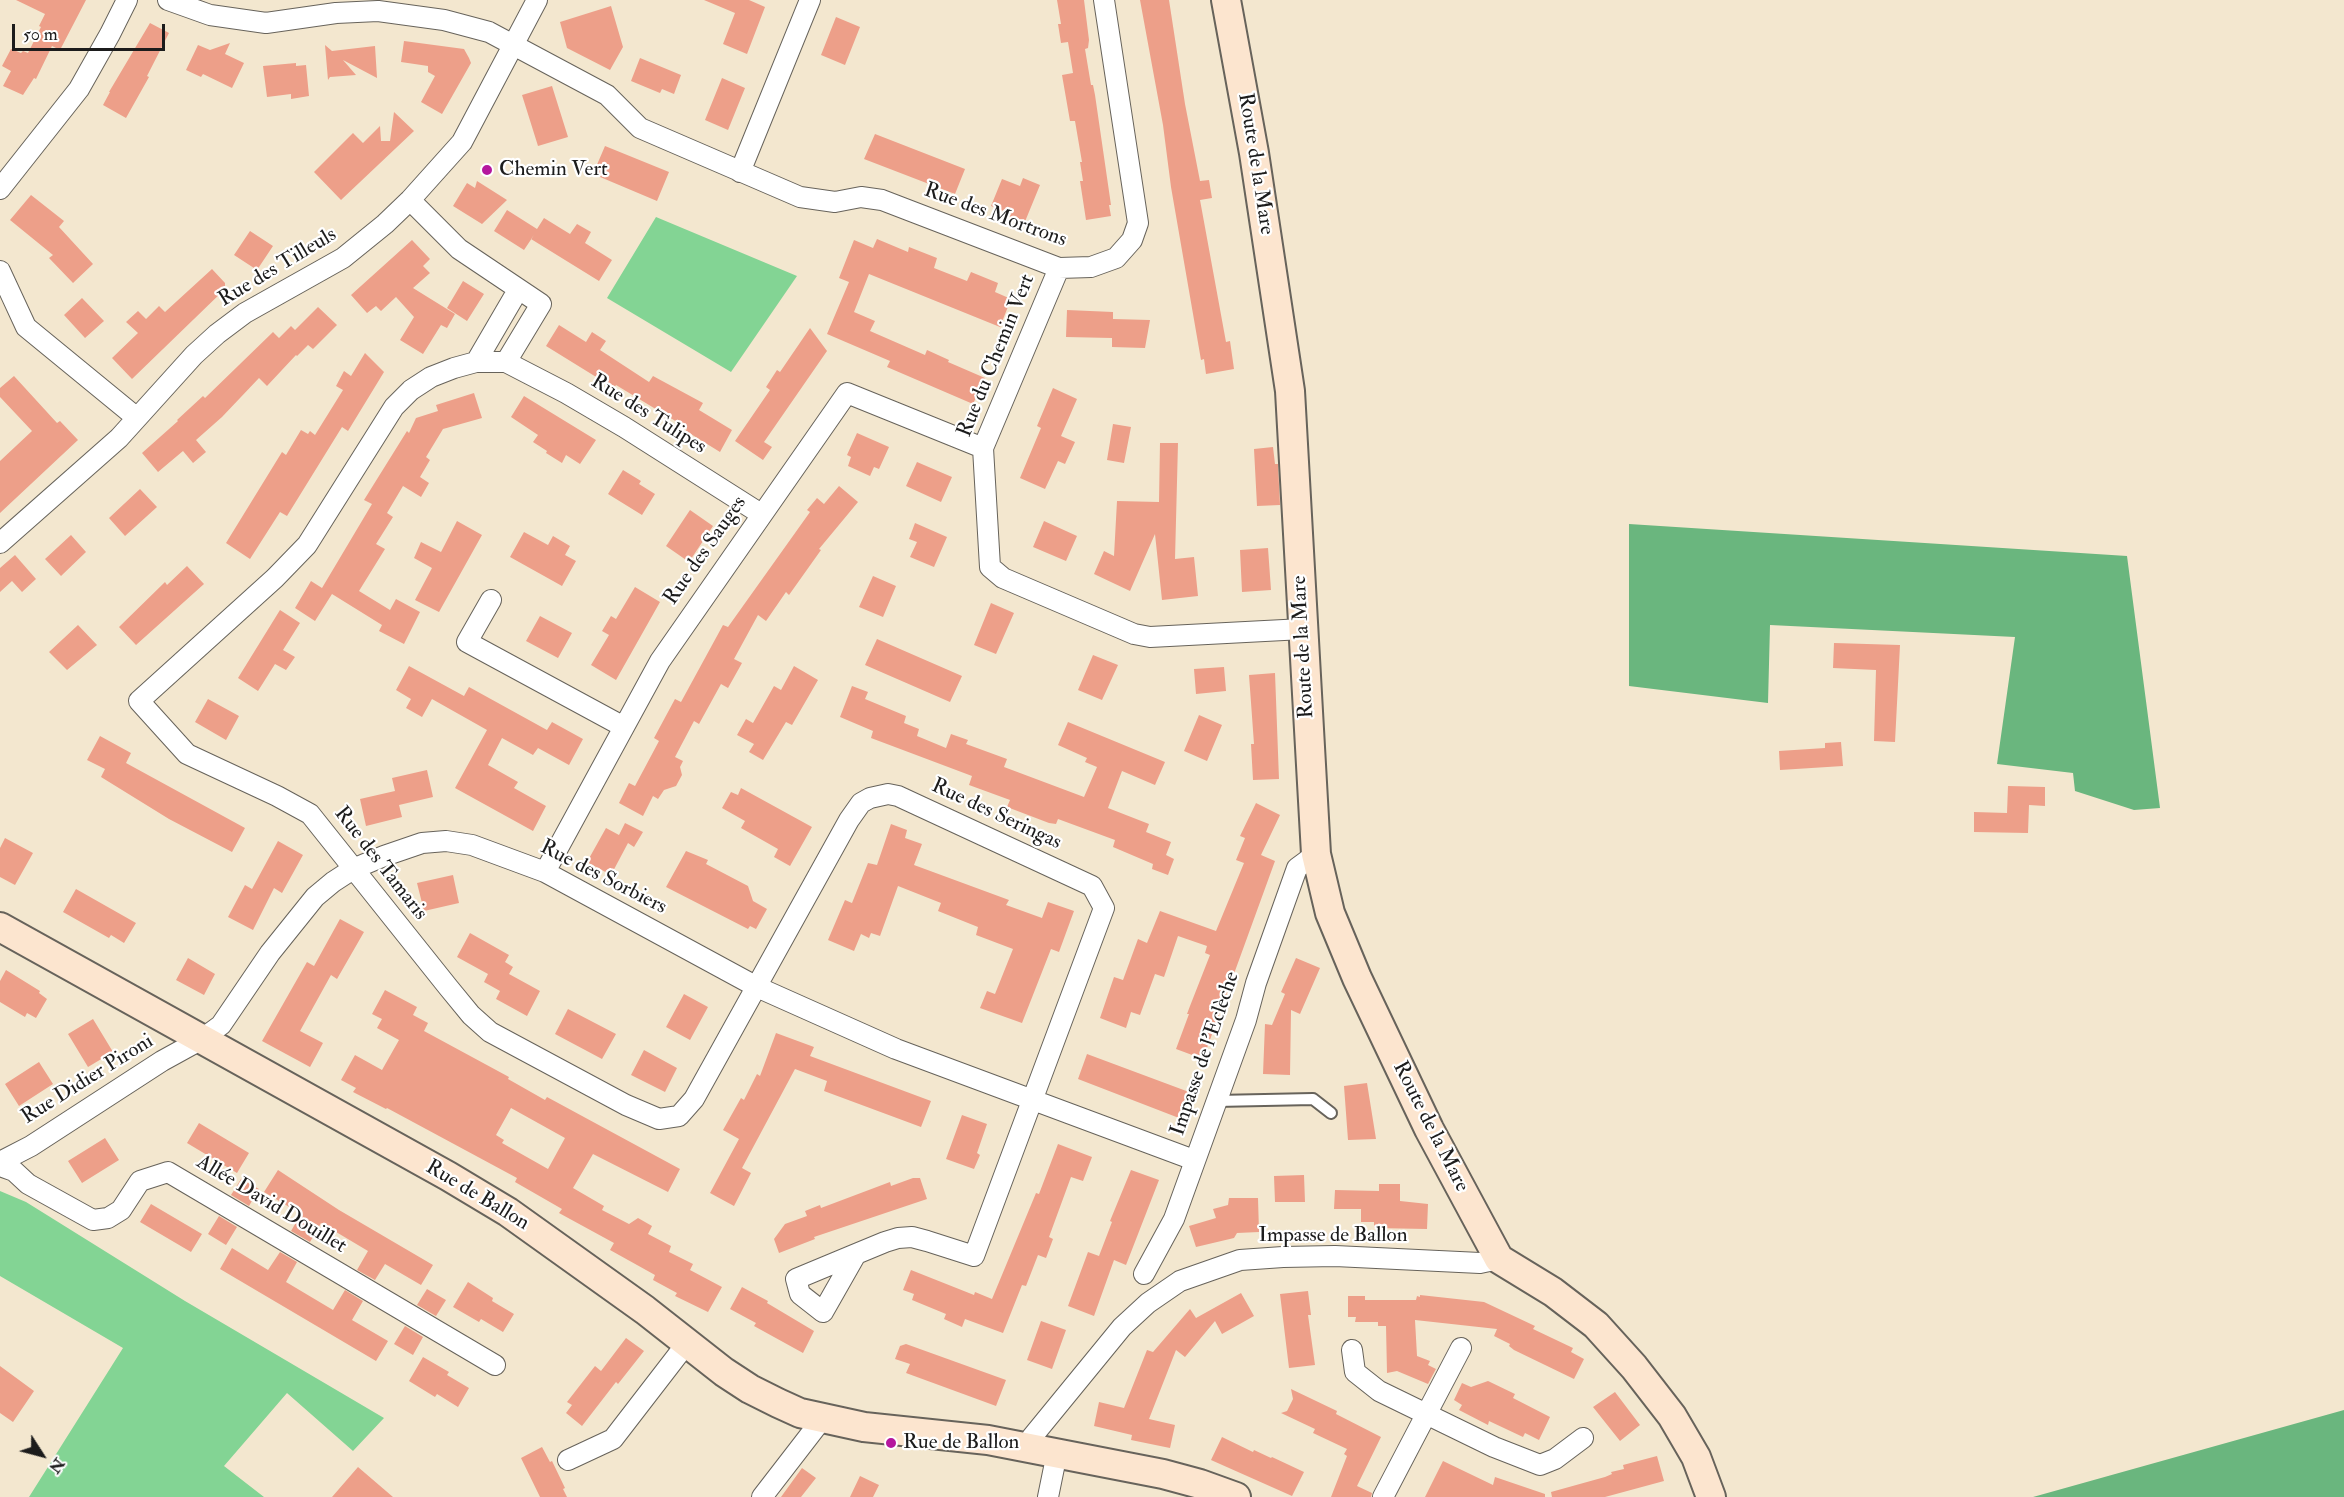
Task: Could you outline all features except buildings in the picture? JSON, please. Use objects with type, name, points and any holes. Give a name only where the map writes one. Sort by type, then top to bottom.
[{"type":"street","points":[[0,189],[79,89],[127,0]]},
{"type":"street","name":"Rue des Mortrons","points":[[168,0],[210,15],[266,23],[336,13],[358,6],[444,21],[489,32],[607,95],[640,128],[800,197],[835,202],[861,196],[882,200],[1059,268],[1091,267],[1116,258],[1132,240],[1138,223],[1104,0]]},
{"type":"street","name":"Rue des Tilleuls","points":[[0,543],[119,438],[194,355],[217,334],[245,313],[343,258],[410,200],[462,142],[537,0]]},
{"type":"street","points":[[740,172],[810,0]]},
{"type":"street","name":"Route de la Mare","points":[[1226,0],[1254,153],[1290,391],[1316,854],[1330,913],[1357,978],[1429,1129],[1499,1259]]},
{"type":"street","points":[[410,200],[459,249],[500,274],[518,290],[541,304],[506,362]]},
{"type":"street","name":"Rue du Chemin Vert","points":[[1059,268],[983,448],[990,567],[1003,578],[1134,634],[1150,637],[1303,629]]},
{"type":"street","points":[[0,271],[26,327],[136,418]]},
{"type":"street","points":[[476,362],[518,290]]},
{"type":"street","name":"Rue des Tulipes","points":[[476,362],[506,362],[566,393],[761,514]]},
{"type":"street","name":"Rue des Tamaris","points":[[476,362],[431,377],[411,390],[394,407],[307,545],[275,578],[140,701],[187,754],[278,796],[310,814],[471,1015],[490,1032],[626,1105],[659,1119],[679,1116],[694,1099],[757,987]]},
{"type":"street","name":"Rue des Sauges","points":[[545,872],[660,661],[847,393],[983,448]]},
{"type":"street","points":[[491,600],[467,642],[624,727]]},
{"type":"street","name":"Rue des Seringas","points":[[757,987],[854,811],[870,798],[888,794],[898,796],[1092,886],[1104,908],[1033,1101]]},
{"type":"street","name":"Rue des Sorbiers","points":[[202,1039],[221,1025],[270,953],[315,897],[353,869],[422,843],[446,842],[472,845],[545,872],[757,987],[896,1049],[1194,1160]]},
{"type":"street","name":"Impasse de l'Eclèche","points":[[1144,1274],[1173,1219],[1246,1020],[1256,983],[1297,868],[1316,854]]},
{"type":"street","name":"Rue de Ballon","points":[[0,927],[508,1212],[579,1261],[750,1389],[800,1413],[864,1426],[1029,1447],[1163,1474],[1236,1497]]},
{"type":"street","name":"Rue Didier Pironi","points":[[0,1164],[162,1060],[202,1039]]},
{"type":"street","points":[[856,1254],[885,1242],[905,1237],[927,1241],[974,1256],[1033,1101]]},
{"type":"street","name":"Allée David Douillet","points":[[0,1164],[14,1171],[28,1184],[93,1220],[108,1218],[121,1210],[140,1181],[168,1172],[495,1365]]},
{"type":"street","name":"Impasse de Ballon","points":[[1029,1447],[1032,1437],[1122,1327],[1148,1303],[1180,1281],[1190,1277],[1240,1260],[1283,1257],[1335,1256],[1479,1263],[1499,1259]]},
{"type":"street","points":[[1499,1259],[1553,1292],[1596,1325],[1634,1367],[1672,1416],[1696,1457],[1712,1497]]},
{"type":"street","points":[[568,1460],[613,1439],[687,1343]]},
{"type":"street","points":[[1383,1497],[1461,1348]]},
{"type":"street","points":[[1352,1350],[1355,1372],[1379,1391],[1494,1447],[1540,1465],[1555,1459],[1583,1438]]},
{"type":"street","points":[[762,1497],[823,1418]]},
{"type":"street","points":[[1048,1497],[1057,1453]]},
{"type":"lane","points":[[1216,1101],[1313,1099],[1331,1113]]},
{"type":"green space","points":[[656,217],[797,276],[731,372],[607,298]]},
{"type":"green space","points":[[1629,524],[2127,556],[2160,808],[2134,810],[2075,791],[2073,773],[1997,764],[2015,637],[1770,625],[1768,703],[1629,686]]},
{"type":"green space","points":[[0,1191],[26,1202],[185,1301],[384,1418],[353,1451],[287,1393],[224,1466],[264,1497],[29,1497],[123,1348],[0,1276]]},
{"type":"green space","points":[[2344,1410],[2344,1497],[2033,1497]]},
{"type":"place","name":"Chemin Vert","points":[[487,170]]},
{"type":"place","name":"Rue de Ballon","points":[[891,1443]]}]
